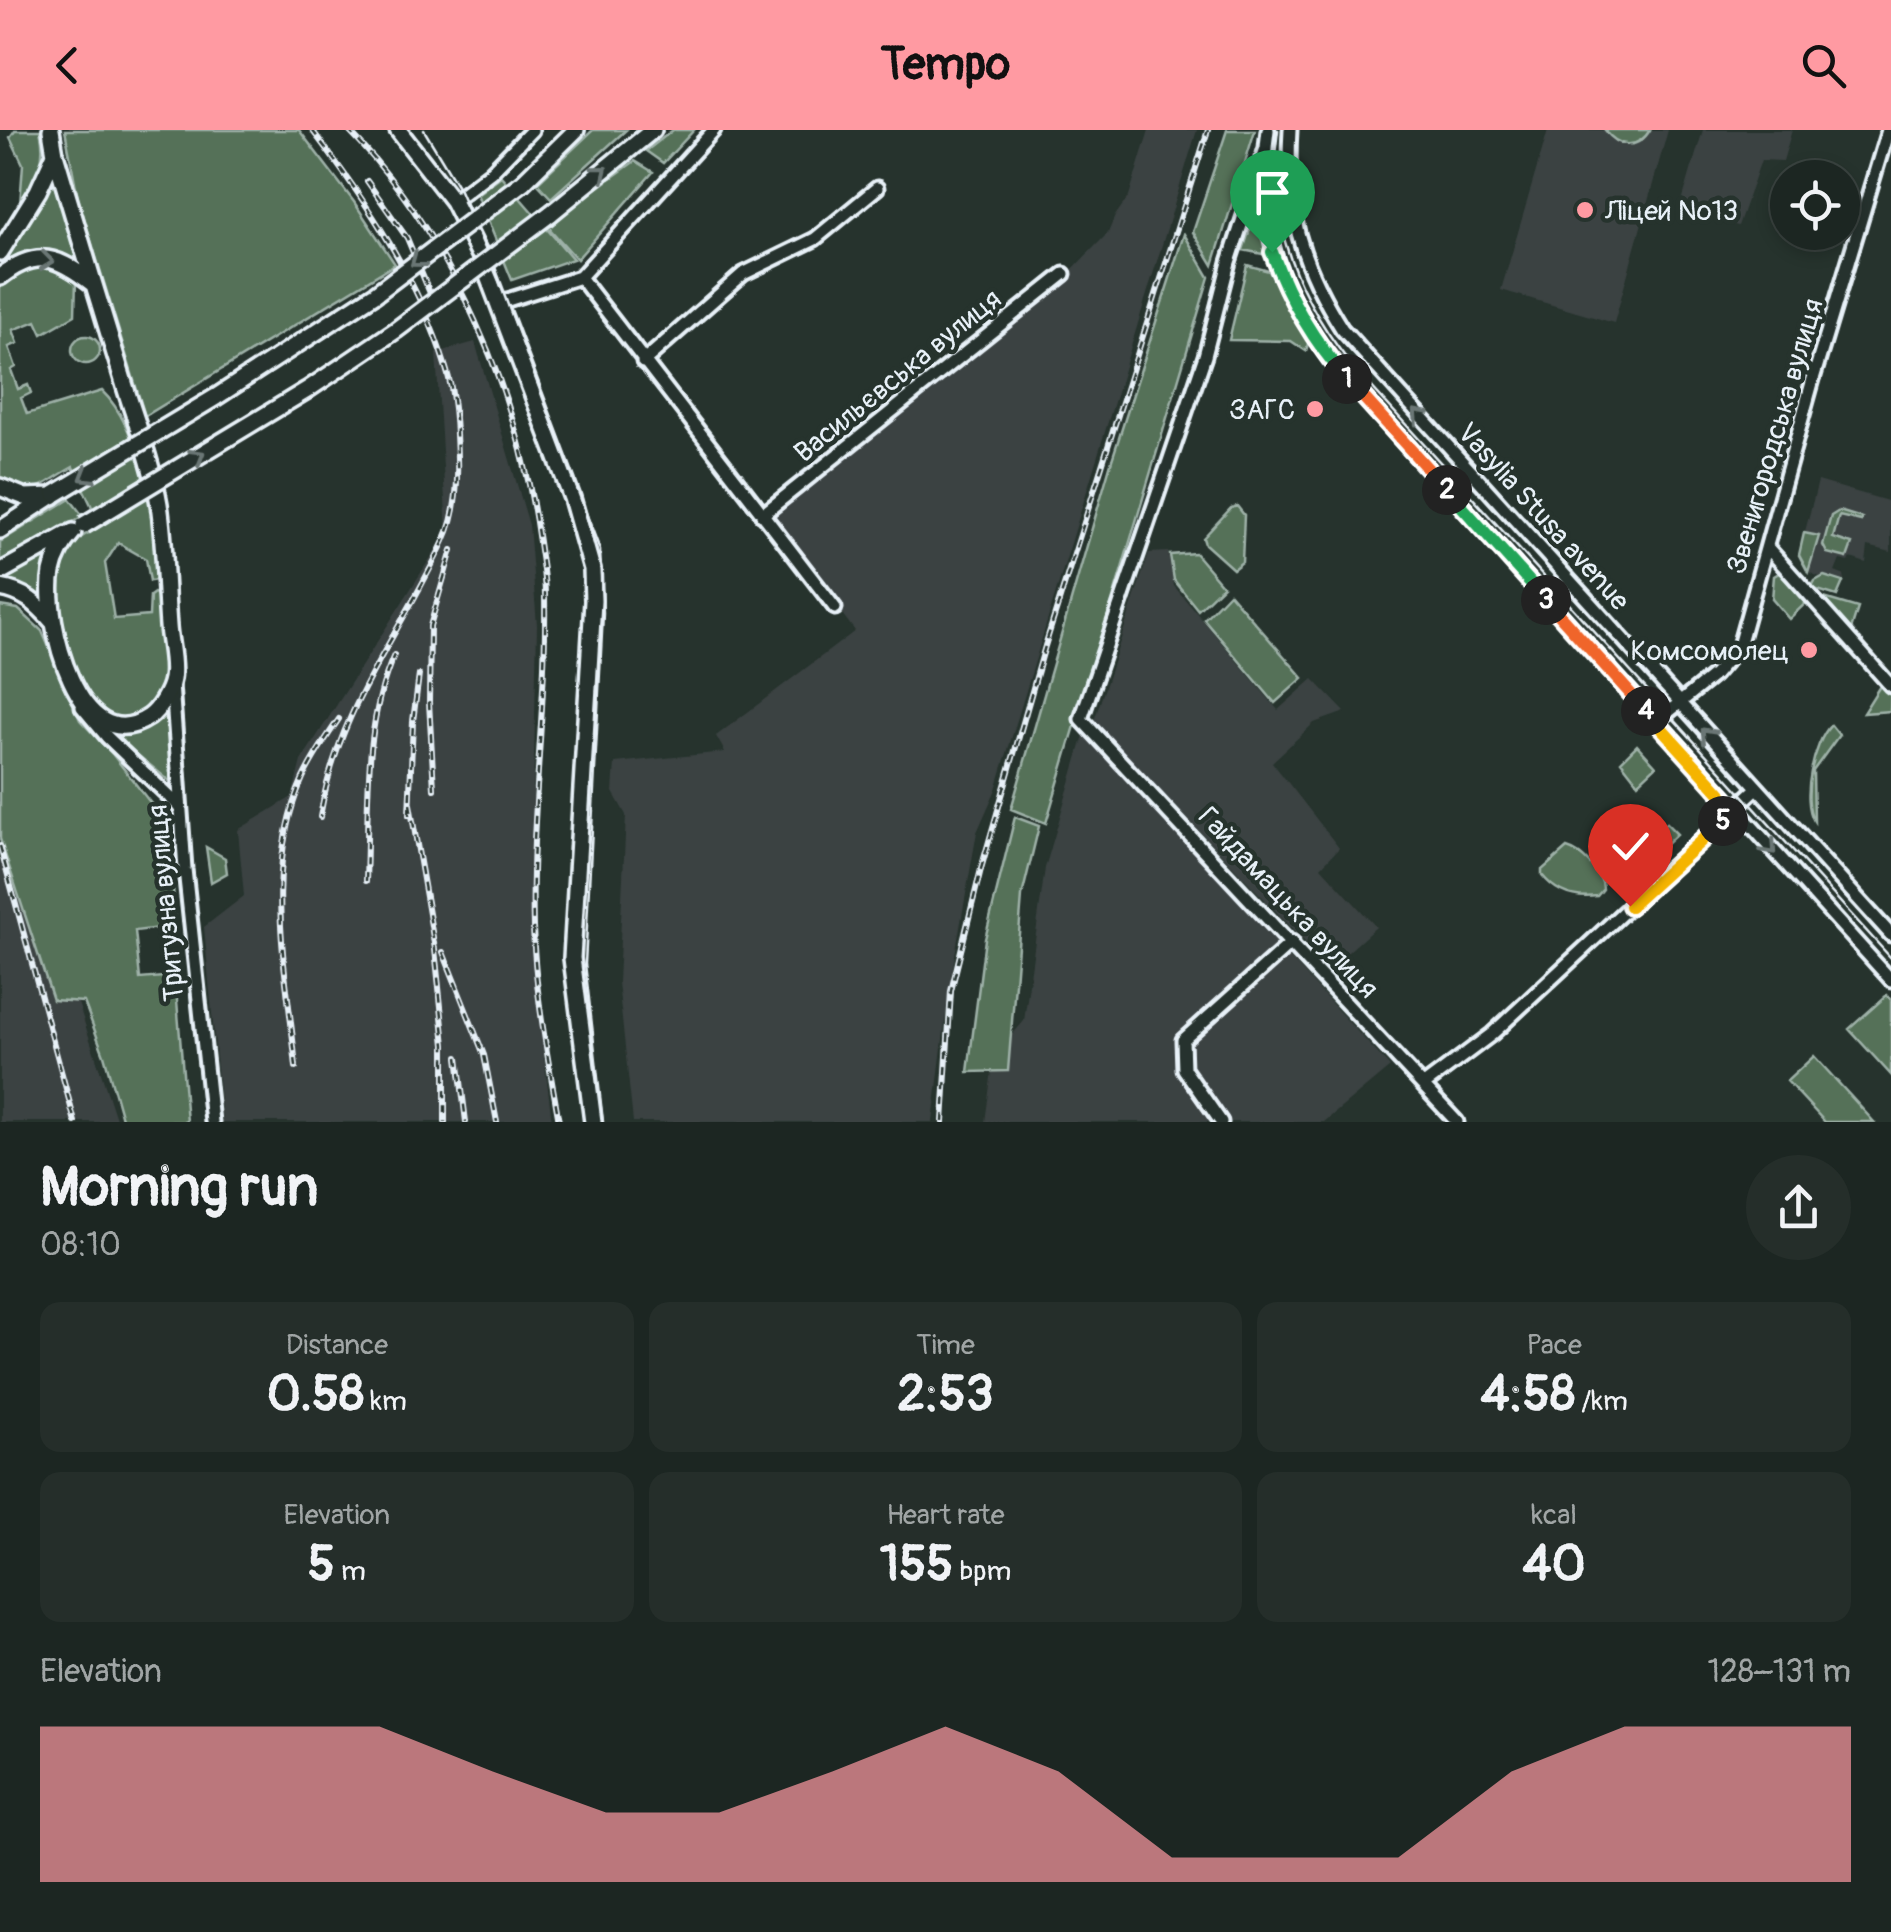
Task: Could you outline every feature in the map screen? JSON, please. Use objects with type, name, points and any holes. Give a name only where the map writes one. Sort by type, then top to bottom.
[{"type":"main road","points":[[51,130],[158,502],[172,679],[151,716],[133,725],[117,727],[100,720],[75,690],[53,622],[52,572],[58,556],[79,528]]},
{"type":"main road","points":[[398,130],[453,201],[498,303],[572,498],[592,569],[572,958],[593,1122]]},
{"type":"main road","points":[[0,530],[375,294],[523,182],[576,130]]},
{"type":"main road","points":[[0,572],[308,390],[396,330],[550,214],[653,130]]},
{"type":"main road","points":[[0,252],[38,192],[55,154]]},
{"type":"main road","points":[[0,276],[19,263],[46,258],[70,265],[93,284]]},
{"type":"main road","points":[[0,487],[25,497],[54,495]]},
{"type":"main road","points":[[0,588],[21,593],[53,622]]},
{"type":"street","points":[[453,201],[491,172],[532,130]]},
{"type":"street","points":[[498,303],[580,276],[714,130]]},
{"type":"street","name":"Vasylia Stusa avenue","points":[[1268,130],[1264,194],[1272,252],[1283,282],[1330,360],[1891,980]]},
{"type":"street","name":"Vasylia Stusa avenue","points":[[1290,130],[1290,192],[1304,260],[1342,329],[1891,935]]},
{"type":"street","name":"Звенигородська вулиця","points":[[1656,722],[1714,675],[1739,646],[1888,130]]},
{"type":"street","name":"Гайдамацька вулиця","points":[[1266,148],[1204,356],[1081,719],[1457,1122]]},
{"type":"street","points":[[643,362],[743,274],[815,239],[877,188]]},
{"type":"street","name":"Васильєвська вулиця","points":[[762,516],[1064,274]]},
{"type":"street","points":[[580,276],[835,608]]},
{"type":"street","points":[[1766,547],[1891,686]]},
{"type":"street","name":"Тритузна вулиця","points":[[172,679],[180,807],[212,1122]]},
{"type":"street","points":[[75,690],[91,720],[180,807]]},
{"type":"street","points":[[1424,1085],[1492,1034],[1757,788]]},
{"type":"street","points":[[1221,1122],[1184,1069],[1183,1040],[1292,942]]},
{"type":"shaded area","points":[[1149,130],[1197,130],[996,789],[977,832],[949,989],[933,1122],[633,1122],[618,982],[626,815],[613,792],[615,763],[725,752],[716,736],[855,631],[767,515],[1063,279],[1108,233],[1129,196]]},
{"type":"shaded area","name":"Ліцей №13","points":[[1548,130],[1668,130],[1614,323],[1501,290]]},
{"type":"shaded area","points":[[1703,130],[1792,130],[1783,160],[1761,160],[1738,226],[1680,208]]},
{"type":"shaded area","points":[[475,342],[529,525],[537,625],[530,938],[552,1122],[222,1122],[204,927],[244,896],[238,830],[292,797],[301,761],[447,532],[436,353]]},
{"type":"shaded area","points":[[1818,481],[1891,502],[1891,552],[1868,546],[1866,563],[1851,558],[1849,562],[1840,560],[1835,572],[1845,576],[1841,586],[1808,572],[1799,555]]},
{"type":"shaded area","points":[[1168,552],[1174,586],[1278,710],[1313,679],[1345,712],[1314,723],[1272,762],[1339,848],[1321,867],[1376,927],[1330,968],[1094,721],[1149,553]]},
{"type":"shaded area","points":[[1084,735],[1291,954],[1289,957],[1390,1067],[1324,1122],[985,1122],[994,1056],[1024,1021],[1045,868]]},
{"type":"shaded area","points":[[0,769],[36,875],[117,1122],[0,1122]]},
{"type":"green space","points":[[15,130],[40,130],[42,140],[37,176],[20,204],[23,164],[10,137]]},
{"type":"green space","points":[[65,130],[299,130],[395,264],[145,416],[78,198]]},
{"type":"green space","points":[[593,130],[626,130],[551,198],[537,183]]},
{"type":"green space","points":[[673,130],[694,130],[663,163],[646,151]]},
{"type":"green space","points":[[1227,130],[1255,130],[1213,265],[1193,232]]},
{"type":"green space","points":[[1605,130],[1650,130],[1640,141],[1628,144]]},
{"type":"green space","points":[[635,161],[653,172],[577,259],[549,228],[571,207]]},
{"type":"green space","points":[[501,176],[573,259],[512,280],[477,194]]},
{"type":"green space","points":[[52,178],[80,266],[30,254],[0,268]]},
{"type":"green space","points":[[1258,205],[1266,248],[1263,254],[1243,250]]},
{"type":"green space","points":[[1184,234],[1209,277],[1046,823],[1011,809],[1110,466]]},
{"type":"green space","points":[[32,264],[56,266],[76,279],[75,315],[42,334],[36,321],[13,330],[18,343],[9,347],[16,367],[11,370],[18,389],[28,385],[31,393],[21,398],[27,414],[102,391],[116,408],[137,453],[150,507],[157,580],[150,581],[146,559],[118,543],[105,563],[114,619],[149,616],[150,596],[159,596],[164,647],[162,685],[150,708],[130,718],[107,715],[87,697],[72,664],[61,624],[57,588],[60,564],[72,544],[101,526],[73,467],[39,487],[24,488],[0,480],[0,283]]},
{"type":"green space","points":[[1247,265],[1269,271],[1309,340],[1306,351],[1291,341],[1229,340]]},
{"type":"green space","points":[[86,336],[96,340],[100,350],[96,360],[86,364],[76,360],[72,350],[76,340]]},
{"type":"green space","points":[[70,499],[83,516],[0,561],[0,542]]},
{"type":"green space","points":[[1237,506],[1244,515],[1242,562],[1233,569],[1203,538]]},
{"type":"green space","points":[[1839,511],[1862,518],[1861,521],[1839,516],[1833,538],[1852,544],[1847,558],[1827,553],[1823,545],[1831,516]]},
{"type":"green space","points":[[1804,533],[1819,536],[1808,572],[1799,555]]},
{"type":"green space","points":[[54,552],[48,610],[0,582]]},
{"type":"green space","points":[[1195,553],[1223,586],[1198,610],[1174,580],[1170,555]]},
{"type":"green space","points":[[1779,573],[1808,601],[1789,619],[1772,599],[1774,576]]},
{"type":"green space","points":[[1824,576],[1843,582],[1837,596],[1811,588]]},
{"type":"green space","points":[[1229,593],[1303,678],[1275,703],[1204,619]]},
{"type":"green space","points":[[1817,596],[1858,608],[1850,633]]},
{"type":"green space","points":[[0,606],[18,609],[42,631],[80,720],[170,828],[175,926],[135,931],[140,979],[175,976],[187,1122],[123,1122],[84,1002],[53,1000],[0,839]]},
{"type":"green space","points":[[1886,685],[1891,692],[1890,711],[1863,713],[1880,686]]},
{"type":"green space","points":[[168,712],[173,784],[106,729],[140,730]]},
{"type":"green space","points":[[1831,725],[1839,735],[1813,771],[1814,821],[1809,800],[1811,772],[1819,745]]},
{"type":"green space","points":[[1637,745],[1656,766],[1638,783],[1621,761]]},
{"type":"green space","points":[[1015,817],[1039,826],[1022,896],[1008,1071],[968,1072],[985,939]]},
{"type":"green space","points":[[1666,823],[1677,834],[1657,853],[1646,841]]},
{"type":"green space","points":[[206,847],[225,858],[227,873],[211,882]]},
{"type":"green space","points":[[1567,848],[1596,870],[1603,889],[1597,896],[1566,893],[1542,875],[1542,870]]},
{"type":"green space","points":[[1887,995],[1891,999],[1891,1075],[1849,1029]]},
{"type":"green space","points":[[1814,1056],[1874,1122],[1825,1122],[1787,1081]]},
{"type":"tram line","points":[[424,130],[459,188],[499,281],[600,550],[603,613],[585,964],[603,1122]]},
{"type":"tram line","points":[[1278,130],[1276,193],[1289,253],[1314,310],[1349,362],[1891,958]]},
{"type":"railway","points":[[312,130],[390,243],[435,335],[449,379],[457,468],[448,531],[355,707],[329,777],[320,817]]},
{"type":"railway","points":[[348,130],[386,173],[449,269],[497,375],[529,486],[545,595],[534,844],[534,952],[559,1122]]},
{"type":"railway","points":[[943,1122],[951,991],[981,869],[1045,646],[1208,130]]},
{"type":"railway","points":[[367,181],[407,238],[432,298]]},
{"type":"railway","points":[[434,789],[430,626],[452,550]]},
{"type":"railway","points":[[366,881],[372,737],[394,655]]},
{"type":"railway","points":[[409,815],[419,675]]},
{"type":"railway","points":[[296,1067],[283,958],[283,848],[303,778],[339,719]]},
{"type":"railway","points":[[410,804],[435,949],[445,1045],[445,1122]]},
{"type":"railway","points":[[0,846],[75,1122]]},
{"type":"railway","points":[[443,952],[484,1055],[497,1122]]},
{"type":"railway","points":[[458,1057],[466,1122]]},
{"type":"place","name":"Ліцей №13","points":[[1585,210]]},
{"type":"place","name":"ЗАГС","points":[[1315,409]]},
{"type":"place","name":"Комсомолец","points":[[1809,650]]},
{"type":"route","points":[[1272,252],[1297,310],[1330,360],[1735,809],[1630,906]]}]
